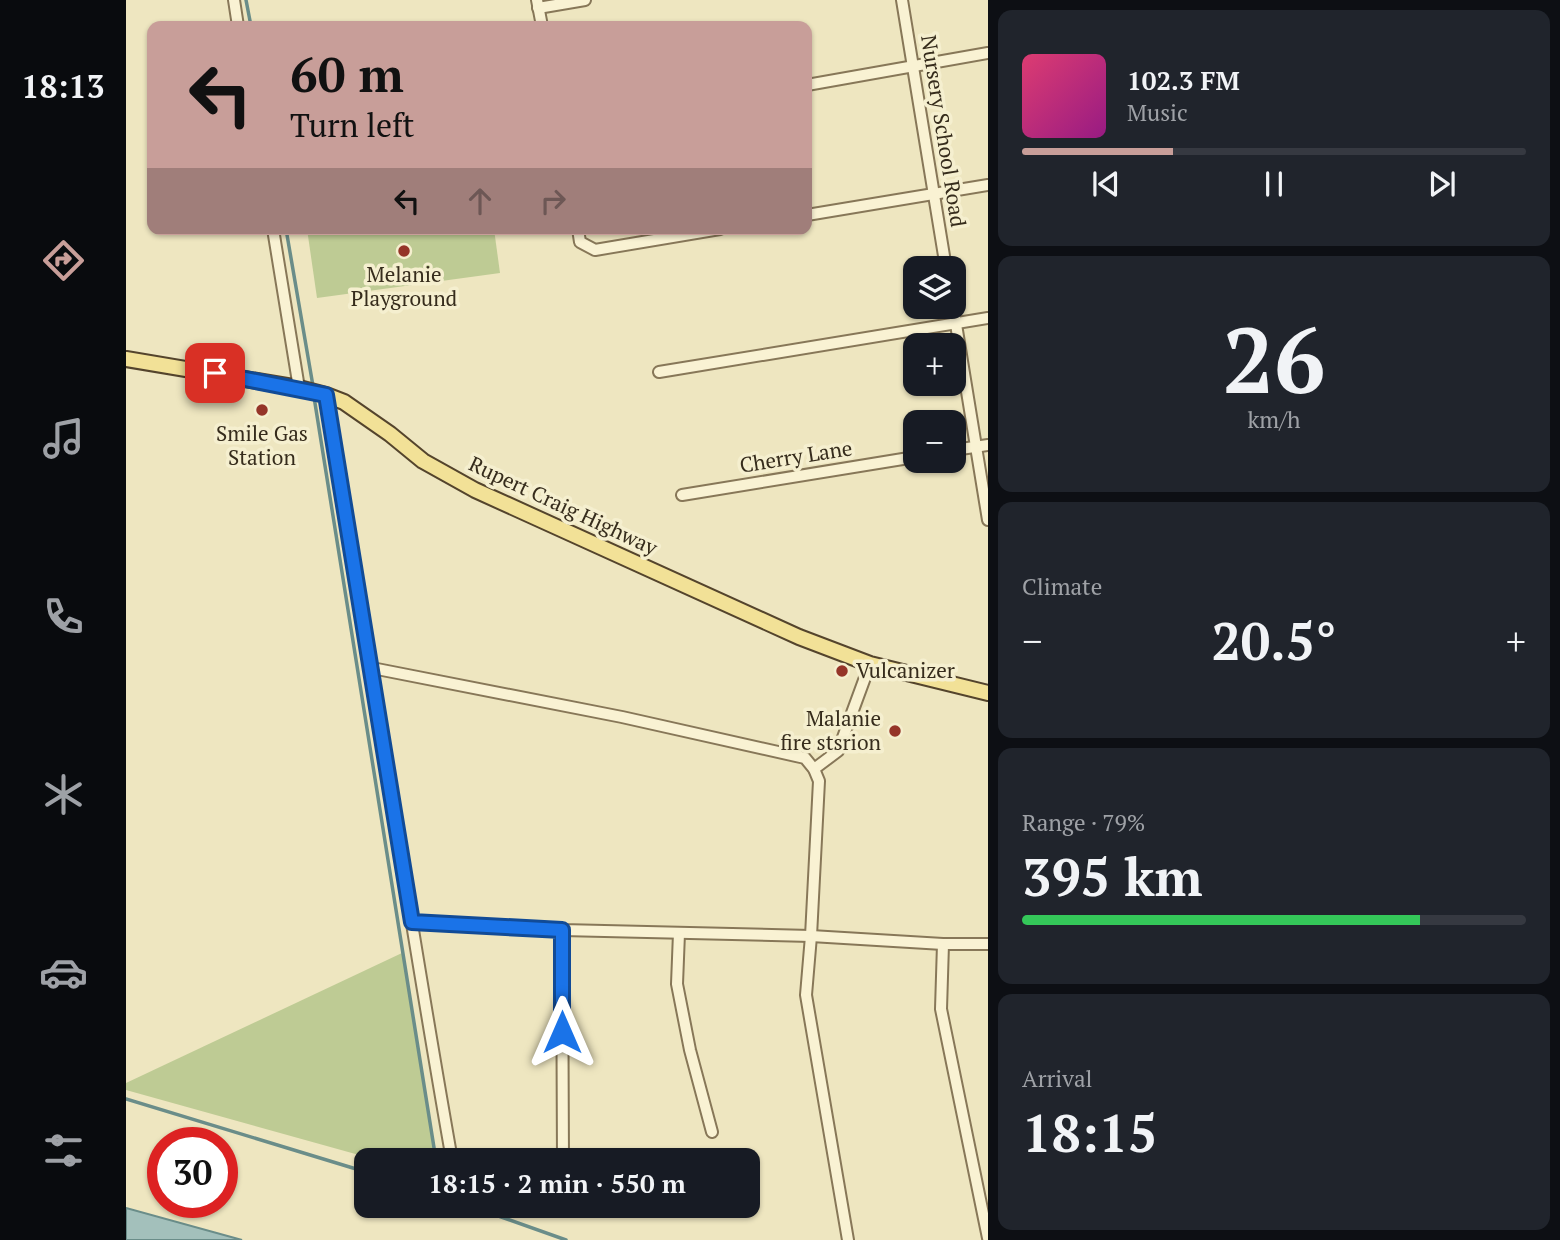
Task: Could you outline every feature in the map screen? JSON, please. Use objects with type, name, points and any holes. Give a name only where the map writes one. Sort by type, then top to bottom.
[{"type":"main road","name":"Rupert Craig Highway","points":[[126,359],[299,388],[326,395],[344,402],[423,461],[475,490],[799,637],[870,664],[988,693]]},
{"type":"street","points":[[234,0],[238,21]]},
{"type":"street","points":[[538,4],[584,0]]},
{"type":"street","name":"Nursery School Road","points":[[902,0],[944,256]]},
{"type":"street","points":[[812,84],[988,53]]},
{"type":"street","points":[[812,214],[988,185]]},
{"type":"street","points":[[274,235],[299,388]]},
{"type":"street","points":[[579,235],[580,242],[595,250],[684,235]]},
{"type":"street","points":[[659,372],[988,318]]},
{"type":"street","points":[[955,319],[988,520]]},
{"type":"street","points":[[326,395],[450,1148]]},
{"type":"street","points":[[966,448],[988,445]]},
{"type":"street","name":"Cherry Lane","points":[[682,495],[903,459]]},
{"type":"street","points":[[814,769],[838,751],[870,664]]},
{"type":"street","points":[[372,668],[622,717],[805,758],[819,780],[806,995],[848,1240]]},
{"type":"street","points":[[412,922],[562,930],[811,936],[988,944]]},
{"type":"street","points":[[562,930],[563,1148]]},
{"type":"street","points":[[679,933],[677,984],[690,1050],[712,1132]]},
{"type":"street","points":[[943,944],[941,1009],[988,1238]]},
{"type":"green space","name":"Melanie Playground","points":[[308,235],[495,235],[500,273],[317,298]]},
{"type":"green space","points":[[402,953],[435,1148],[354,1148],[354,1154],[126,1090],[126,1083]]},
{"type":"water","points":[[126,1208],[147,1214],[147,1218],[162,1218],[242,1240],[126,1240]]},
{"type":"waterway","points":[[246,0],[250,21]]},
{"type":"waterway","points":[[287,235],[313,386]]},
{"type":"waterway","points":[[314,397],[434,1148]]},
{"type":"waterway","points":[[126,1099],[354,1168]]},
{"type":"waterway","points":[[504,1218],[566,1240]]},
{"type":"place","name":"Melanie Playground","points":[[404,251]]},
{"type":"place","name":"Smile Gas Station","points":[[262,410]]},
{"type":"place","name":"Vulcanizer","points":[[842,671]]},
{"type":"place","name":"Malanie fire stsrion","points":[[895,731]]},
{"type":"route","points":[[215,373],[326,395],[412,922],[562,930],[562,1032]]}]
